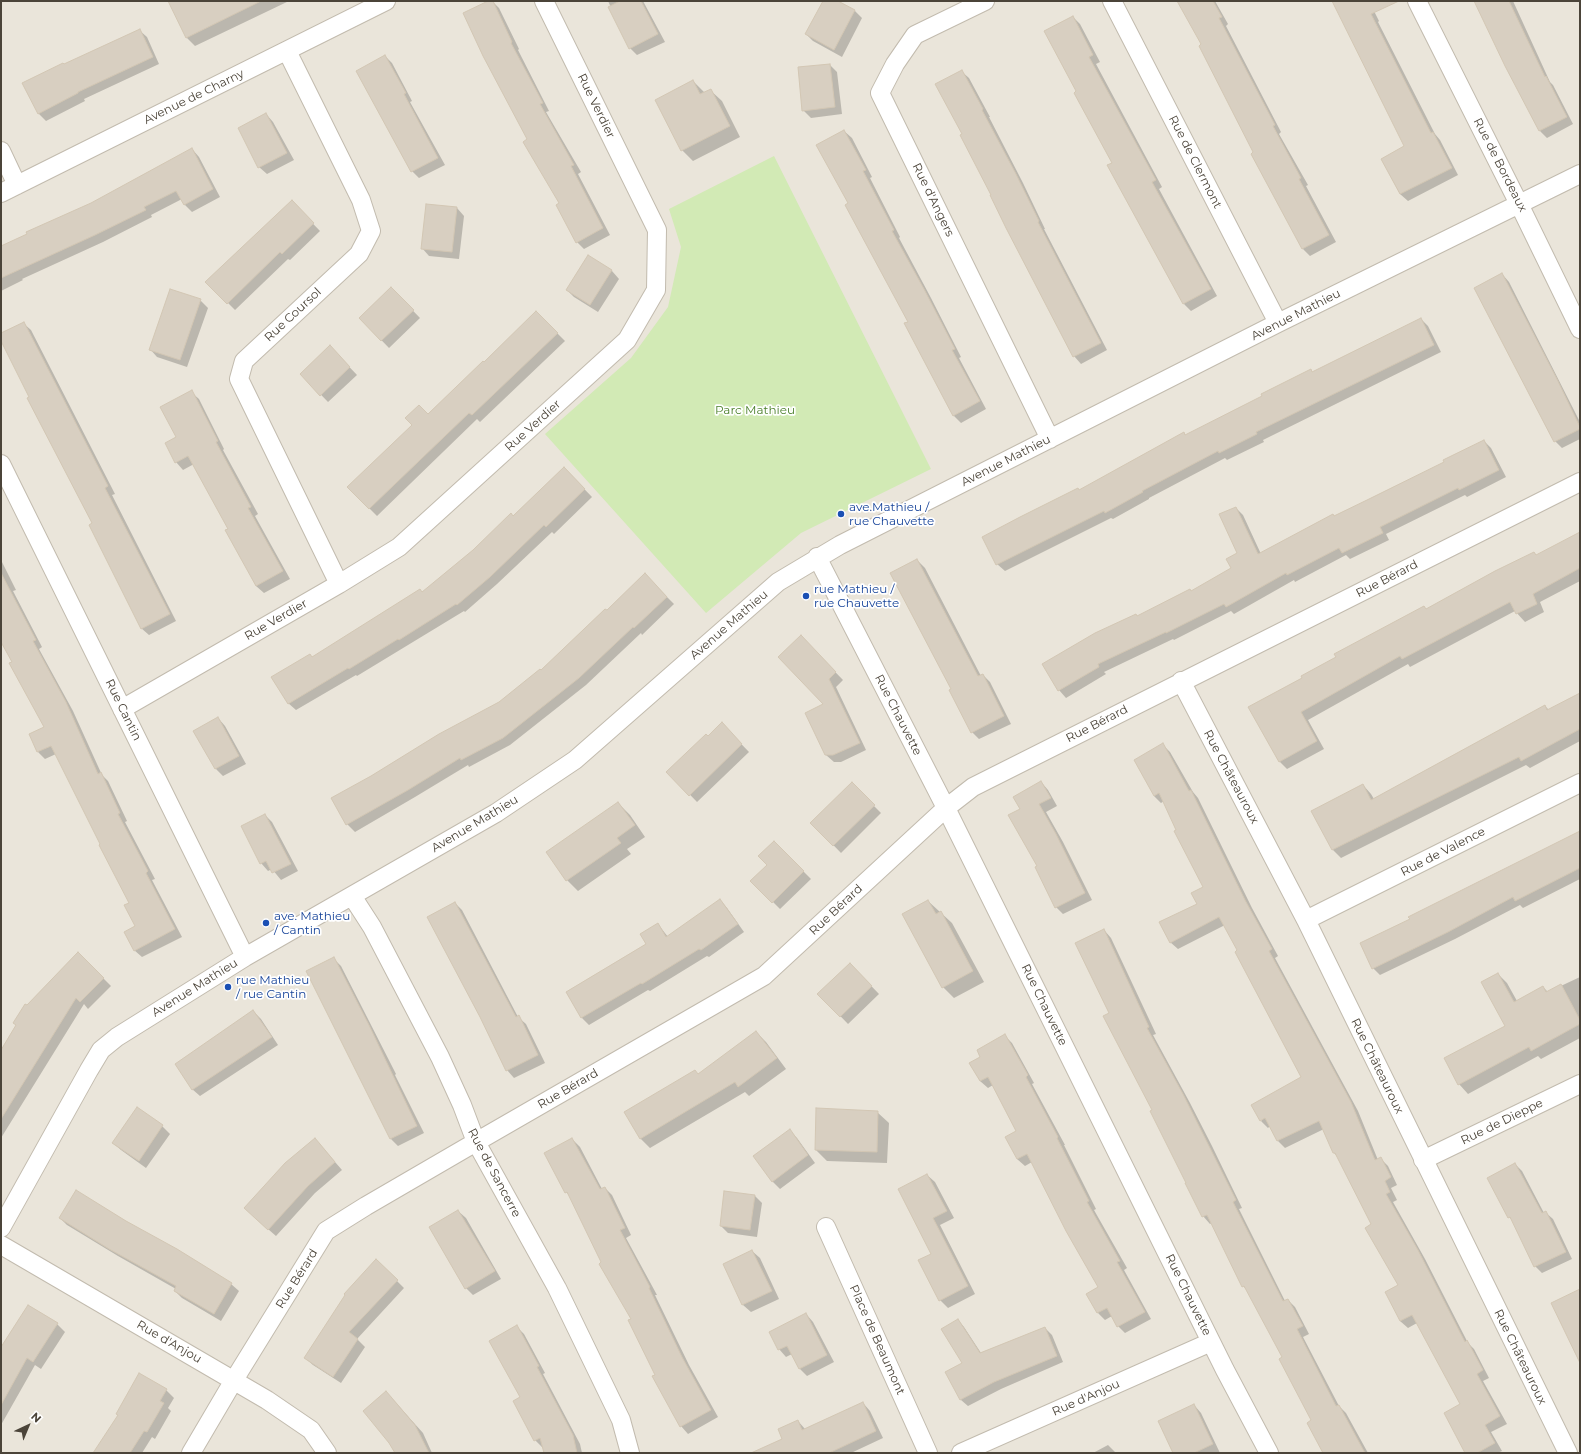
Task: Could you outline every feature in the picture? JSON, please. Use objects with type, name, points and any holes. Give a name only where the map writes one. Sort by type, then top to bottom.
[{"type":"street","name":"Avenue de Charny","points":[[1,193],[386,1]]},
{"type":"street","name":"Rue Verdier","points":[[122,709],[340,584],[399,547],[627,340],[656,290],[657,230],[544,1]]},
{"type":"street","name":"Rue d'Angers","points":[[985,1],[915,35],[895,64],[880,93],[1050,439]]},
{"type":"street","name":"Rue de Clermont","points":[[1112,1],[1278,323]]},
{"type":"street","name":"Rue de Bordeaux","points":[[1417,1],[1520,204],[1580,329]]},
{"type":"street","name":"Rue Coursol","points":[[287,51],[361,200],[371,231],[359,254],[244,361],[239,379],[340,584]]},
{"type":"street","points":[[1,151],[18,185]]},
{"type":"street","name":"Avenue Mathieu","points":[[1,1228],[101,1050],[117,1037],[245,957],[496,813],[575,760],[778,582],[817,557],[1278,323],[1580,174]]},
{"type":"street","name":"Rue Cantin","points":[[1,464],[245,957]]},
{"type":"street","name":"Rue Bérard","points":[[191,1453],[326,1231],[366,1206],[764,976],[946,808],[974,787],[1580,482]]},
{"type":"street","name":"Rue Chauvette","points":[[817,557],[946,808],[1211,1342],[1269,1453]]},
{"type":"street","name":"Rue Châteauroux","points":[[1182,681],[1306,920],[1568,1453]]},
{"type":"street","name":"Rue de Valence","points":[[1306,920],[1580,784]]},
{"type":"street","name":"Rue de Sancerre","points":[[352,896],[372,927],[440,1057],[462,1105],[476,1142],[557,1288],[621,1420],[630,1453]]},
{"type":"street","name":"Rue de Dieppe","points":[[1423,1160],[1580,1084]]},
{"type":"street","name":"Place de Beaumont","points":[[826,1227],[928,1453]]},
{"type":"street","name":"Rue d'Anjou","points":[[1,1245],[234,1380],[311,1430],[327,1453]]},
{"type":"street","name":"Rue d'Anjou","points":[[961,1453],[1211,1342]]},
{"type":"shaded area","points":[[1,1],[1580,1],[1580,1453],[1,1453]]},
{"type":"green space","name":"Parc Mathieu","points":[[774,156],[931,469],[801,533],[706,613],[545,434],[631,358],[668,307],[681,247],[669,209]]},
{"type":"building","points":[[168,1],[261,1],[186,38]]},
{"type":"building","points":[[488,1],[493,1],[512,42],[511,43],[543,103],[540,104],[574,165],[571,166],[603,228],[576,243],[556,205],[559,203],[523,142],[527,139],[483,56],[463,13]]},
{"type":"building","points":[[620,1],[641,1],[658,34],[629,49],[608,7]]},
{"type":"building","points":[[823,1],[838,1],[855,10],[834,50],[805,34]]},
{"type":"building","points":[[1177,1],[1213,1],[1222,17],[1219,18],[1275,125],[1273,126],[1301,178],[1299,179],[1329,235],[1302,249],[1251,154],[1253,152],[1199,46],[1201,44]]},
{"type":"building","points":[[1332,1],[1399,1],[1371,14],[1431,133],[1433,132],[1452,168],[1400,194],[1381,159],[1404,146]]},
{"type":"building","points":[[1474,1],[1509,1],[1545,77],[1546,76],[1567,117],[1539,131],[1505,66]]},
{"type":"building","points":[[1073,16],[1093,55],[1089,57],[1156,180],[1152,182],[1211,289],[1183,304],[1107,165],[1112,163],[1074,93],[1076,91],[1044,31]]},
{"type":"building","points":[[140,29],[153,57],[78,92],[38,114],[22,83]]},
{"type":"building","points":[[385,55],[406,93],[404,94],[438,158],[411,172],[356,71]]},
{"type":"building","points":[[830,64],[835,107],[802,111],[798,67]]},
{"type":"building","points":[[962,70],[1016,174],[1039,221],[1038,222],[1101,343],[1073,357],[1006,228],[960,135],[962,134],[935,84]]},
{"type":"building","points":[[693,80],[700,94],[711,89],[730,126],[681,151],[655,100]]},
{"type":"building","points":[[266,113],[287,153],[258,168],[238,128]]},
{"type":"building","points":[[844,130],[866,170],[863,171],[894,230],[892,231],[924,289],[955,349],[952,350],[980,401],[953,416],[904,323],[908,322],[845,205],[848,203],[816,145]]},
{"type":"building","points":[[192,148],[213,189],[184,205],[176,191],[144,207],[146,210],[1,278],[1,246],[27,234],[26,232],[91,203]]},
{"type":"building","points":[[292,200],[314,223],[282,254],[280,252],[227,304],[205,282]]},
{"type":"building","points":[[426,204],[457,207],[452,252],[421,249]]},
{"type":"building","points":[[588,255],[612,270],[590,305],[566,290]]},
{"type":"building","points":[[1502,273],[1580,427],[1580,429],[1554,442],[1474,288]]},
{"type":"building","points":[[391,287],[414,310],[381,341],[359,318]]},
{"type":"building","points":[[170,289],[201,299],[180,360],[149,350]]},
{"type":"building","points":[[536,311],[558,333],[472,415],[469,413],[369,509],[347,487],[412,425],[405,418],[419,405],[428,414]]},
{"type":"building","points":[[1421,318],[1434,345],[1256,432],[1257,434],[1219,453],[1218,451],[1142,491],[1143,492],[1105,513],[1104,511],[996,565],[982,537],[1078,488],[1079,490],[1184,432],[1185,435],[1311,369],[1312,372]]},
{"type":"building","points":[[24,322],[108,486],[105,488],[170,614],[141,629],[89,525],[92,523],[27,398],[29,397],[1,341],[1,333]]},
{"type":"building","points":[[330,345],[350,367],[320,396],[300,374]]},
{"type":"building","points":[[192,390],[218,441],[216,442],[251,507],[248,508],[283,571],[256,586],[225,530],[228,529],[188,456],[175,463],[165,443],[176,437],[160,407]]},
{"type":"building","points":[[1484,440],[1499,470],[1459,490],[1458,488],[1380,527],[1383,533],[1342,553],[1339,548],[1287,575],[1286,573],[1226,607],[1224,604],[1166,633],[1098,664],[1099,667],[1058,691],[1042,664],[1095,633],[1136,614],[1137,616],[1190,589],[1191,591],[1231,568],[1226,559],[1237,553],[1219,514],[1236,507],[1258,554],[1333,514],[1334,516],[1367,500],[1444,462],[1443,460]]},
{"type":"building","points":[[564,467],[585,489],[546,527],[544,525],[490,577],[457,605],[456,604],[399,640],[398,639],[288,704],[271,677],[310,654],[312,657],[420,589],[422,592],[473,550],[511,513],[513,516]]},
{"type":"building","points":[[1580,532],[1580,568],[1533,594],[1537,604],[1516,614],[1510,602],[1402,659],[1400,656],[1301,712],[1317,741],[1279,762],[1248,707],[1302,678],[1301,676],[1336,657],[1334,654],[1424,606],[1426,609],[1495,571],[1534,552],[1536,555]]},
{"type":"building","points":[[917,559],[978,676],[983,674],[1004,716],[971,733],[949,690],[951,689],[890,573]]},
{"type":"building","points":[[1,573],[36,640],[33,641],[66,702],[98,774],[101,772],[120,813],[118,814],[148,871],[146,873],[175,929],[134,951],[124,932],[135,926],[124,905],[129,903],[51,746],[37,752],[29,734],[44,727],[9,663],[12,662],[1,642]]},
{"type":"building","points":[[645,573],[667,597],[579,678],[503,738],[461,760],[460,758],[408,790],[346,825],[331,798],[371,776],[439,734],[499,702],[540,669],[541,670]]},
{"type":"building","points":[[801,635],[836,672],[829,679],[860,743],[833,755],[825,755],[805,713],[823,704],[778,657]]},
{"type":"building","points":[[1580,693],[1580,729],[1521,761],[1519,757],[1332,850],[1311,811],[1363,784],[1371,800],[1545,705],[1547,710]]},
{"type":"building","points":[[218,717],[239,756],[215,769],[193,731]]},
{"type":"building","points":[[722,722],[742,744],[689,796],[666,772],[706,734],[708,736]]},
{"type":"building","points":[[1163,743],[1189,791],[1191,790],[1245,900],[1272,949],[1269,951],[1351,1102],[1375,1160],[1381,1157],[1391,1177],[1385,1181],[1390,1192],[1386,1194],[1418,1250],[1465,1342],[1467,1340],[1483,1370],[1477,1374],[1500,1416],[1485,1425],[1495,1443],[1477,1453],[1465,1453],[1444,1413],[1460,1404],[1412,1315],[1400,1321],[1385,1292],[1398,1285],[1365,1228],[1371,1224],[1335,1153],[1333,1153],[1319,1121],[1277,1141],[1265,1118],[1260,1121],[1251,1105],[1301,1077],[1235,952],[1237,950],[1219,917],[1170,943],[1159,922],[1197,904],[1191,893],[1203,887],[1174,831],[1176,830],[1159,793],[1154,796],[1134,760]]},
{"type":"building","points":[[1041,781],[1051,798],[1039,804],[1056,834],[1085,893],[1055,908],[1035,867],[1037,866],[1008,815],[1020,809],[1013,797]]},
{"type":"building","points":[[852,782],[875,805],[833,846],[810,823]]},
{"type":"building","points":[[618,802],[635,825],[617,838],[621,843],[566,881],[546,852]]},
{"type":"building","points":[[265,814],[291,864],[272,873],[266,861],[260,864],[241,826]]},
{"type":"building","points":[[1580,831],[1580,868],[1515,901],[1513,897],[1448,932],[1372,969],[1360,943],[1410,919],[1408,917]]},
{"type":"building","points":[[774,841],[804,871],[772,903],[750,881],[767,865],[758,856]]},
{"type":"building","points":[[720,899],[738,924],[701,950],[699,949],[642,984],[641,983],[581,1018],[566,992],[646,944],[640,934],[658,923],[666,937]]},
{"type":"building","points":[[928,900],[936,914],[941,911],[973,971],[942,988],[902,914]]},
{"type":"building","points":[[455,902],[516,1017],[519,1015],[538,1055],[506,1071],[480,1017],[427,917]]},
{"type":"building","points":[[1104,929],[1149,1027],[1147,1028],[1183,1094],[1236,1200],[1233,1202],[1283,1301],[1288,1299],[1303,1326],[1297,1329],[1336,1406],[1339,1405],[1365,1453],[1323,1453],[1307,1423],[1311,1420],[1279,1359],[1282,1357],[1244,1286],[1242,1287],[1207,1215],[1202,1217],[1185,1183],[1150,1111],[1152,1110],[1103,1016],[1109,1013],[1075,943]]},
{"type":"building","points":[[78,952],[104,978],[80,1002],[76,998],[1,1119],[1,1050],[16,1025],[13,1023],[25,1004],[27,1005]]},
{"type":"building","points":[[334,957],[369,1025],[417,1126],[390,1139],[306,971]]},
{"type":"building","points":[[850,963],[872,986],[840,1017],[817,994]]},
{"type":"building","points":[[1498,973],[1514,1002],[1543,986],[1546,992],[1561,984],[1580,1020],[1580,1024],[1531,1051],[1529,1047],[1458,1085],[1444,1058],[1505,1026],[1481,982]]},
{"type":"building","points":[[253,1010],[272,1037],[192,1090],[175,1064]]},
{"type":"building","points":[[756,1031],[777,1058],[738,1087],[735,1082],[640,1139],[624,1112],[695,1070],[698,1074]]},
{"type":"building","points":[[1005,1034],[1028,1075],[1026,1077],[1058,1137],[1057,1138],[1089,1201],[1087,1202],[1120,1261],[1117,1262],[1145,1312],[1117,1327],[1107,1308],[1097,1313],[1086,1294],[1098,1287],[1066,1231],[1027,1154],[1017,1159],[1005,1137],[1016,1131],[988,1077],[980,1081],[969,1063],[980,1057],[977,1050]]},
{"type":"building","points":[[137,1107],[163,1125],[139,1161],[112,1143]]},
{"type":"building","points":[[816,1108],[878,1111],[877,1152],[815,1150]]},
{"type":"building","points":[[790,1129],[808,1155],[772,1182],[753,1156]]},
{"type":"building","points":[[315,1138],[335,1162],[308,1186],[268,1230],[244,1208],[285,1163]]},
{"type":"building","points":[[572,1138],[600,1189],[605,1187],[625,1228],[620,1230],[650,1287],[649,1288],[682,1357],[711,1410],[680,1427],[652,1376],[655,1375],[628,1320],[631,1319],[599,1264],[601,1262],[567,1192],[565,1193],[544,1153]]},
{"type":"building","points":[[1515,1163],[1542,1213],[1546,1211],[1566,1252],[1534,1267],[1510,1217],[1508,1218],[1487,1178]]},
{"type":"building","points":[[927,1174],[947,1211],[933,1218],[968,1286],[939,1301],[918,1260],[931,1254],[898,1189]]},
{"type":"building","points":[[76,1190],[232,1283],[214,1314],[174,1291],[176,1286],[109,1249],[59,1218]]},
{"type":"building","points":[[724,1191],[755,1195],[750,1230],[720,1226]]},
{"type":"building","points":[[458,1210],[495,1271],[465,1289],[429,1227]]},
{"type":"building","points":[[752,1250],[772,1291],[742,1305],[723,1264]]},
{"type":"building","points":[[376,1259],[398,1280],[349,1332],[358,1339],[333,1377],[304,1358],[345,1295],[344,1294]]},
{"type":"building","points":[[1580,1289],[1580,1363],[1551,1303]]},
{"type":"building","points":[[28,1305],[58,1323],[33,1362],[27,1358],[1,1405],[1,1347]]},
{"type":"building","points":[[806,1313],[827,1355],[799,1369],[787,1346],[778,1350],[769,1332]]},
{"type":"building","points":[[958,1319],[980,1353],[1045,1327],[1057,1356],[994,1382],[960,1400],[945,1372],[962,1363],[941,1329]]},
{"type":"building","points":[[517,1325],[539,1366],[537,1367],[573,1435],[577,1453],[544,1453],[540,1438],[534,1441],[513,1401],[520,1397],[489,1341]]},
{"type":"building","points":[[139,1373],[167,1389],[160,1401],[164,1403],[147,1432],[144,1431],[130,1453],[93,1453],[118,1415],[116,1414]]},
{"type":"building","points":[[386,1391],[415,1425],[429,1453],[395,1453],[389,1443],[363,1411]]},
{"type":"building","points":[[863,1402],[876,1431],[829,1453],[751,1453],[782,1439],[778,1429],[798,1420],[802,1430]]},
{"type":"building","points":[[1194,1404],[1213,1444],[1194,1453],[1173,1453],[1158,1421]]},
{"type":"place","name":"ave.Mathieu / rue Chauvette","points":[[841,514]]},
{"type":"place","name":"rue Mathieu / rue Chauvette","points":[[806,596]]},
{"type":"place","name":"ave. Mathieu / Cantin","points":[[266,923]]},
{"type":"place","name":"rue Mathieu / rue Cantin","points":[[228,987]]}]
